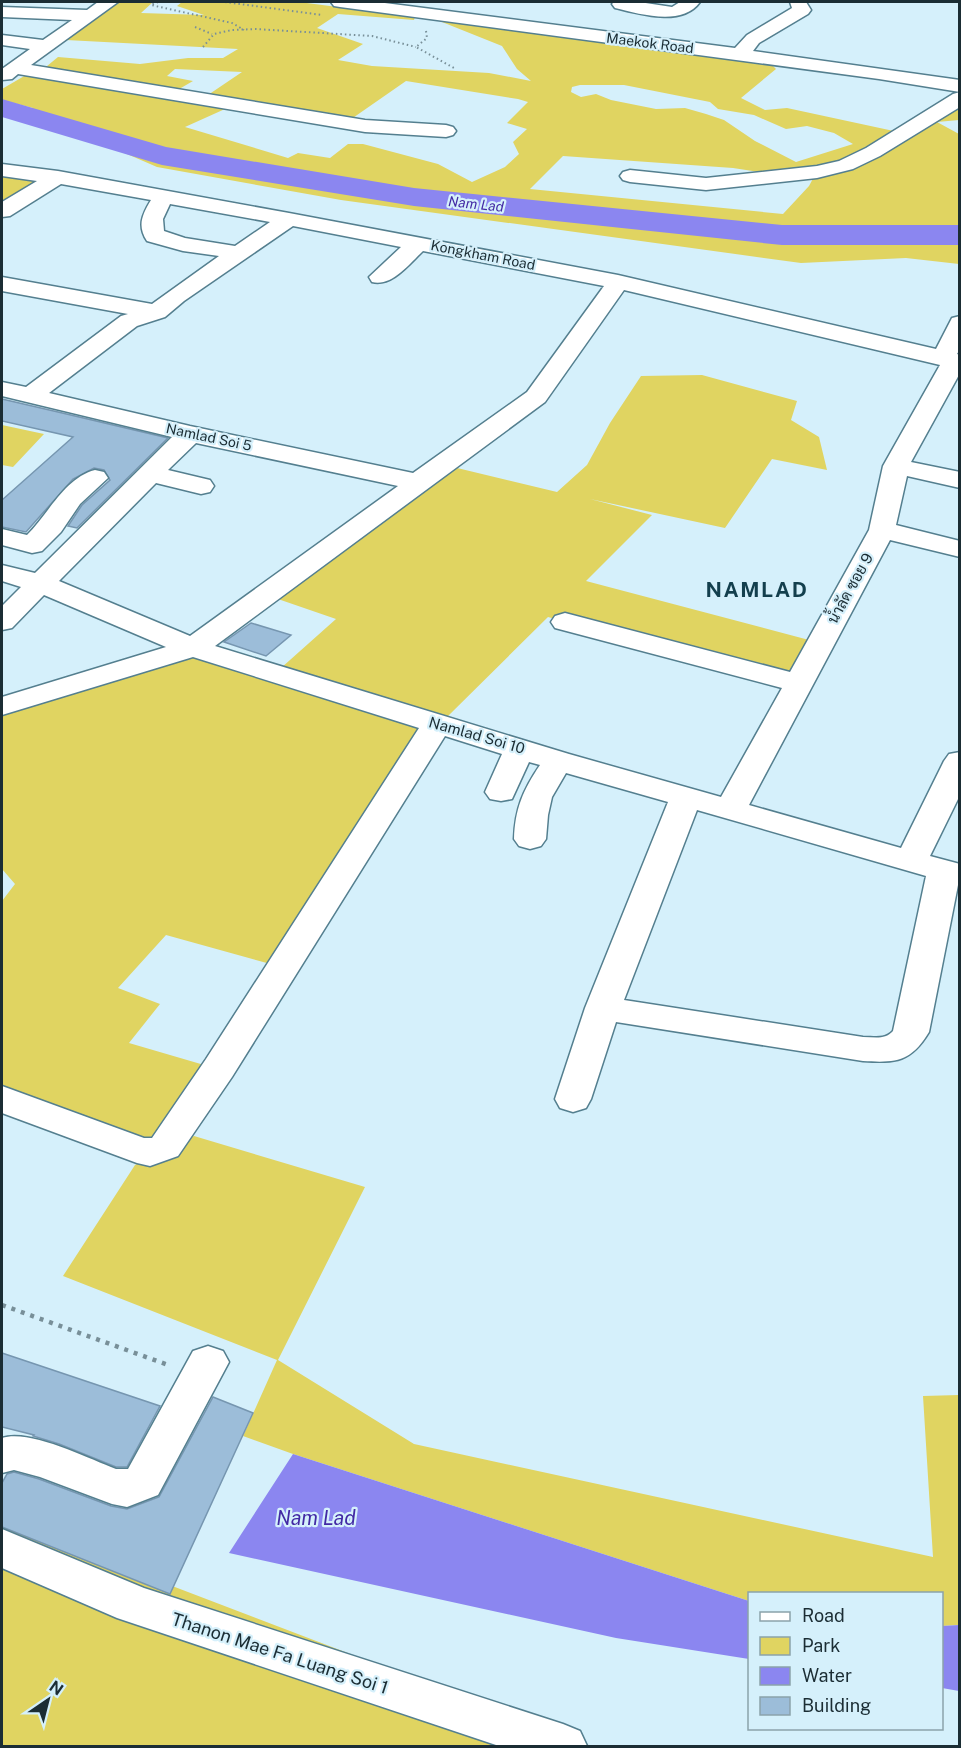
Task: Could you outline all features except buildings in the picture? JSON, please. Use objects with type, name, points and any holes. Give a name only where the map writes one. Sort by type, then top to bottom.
[{"type":"street","points":[[8,73],[109,2]]},
{"type":"street","name":"Maekok Road","points":[[340,2],[420,8],[585,34],[960,86]]},
{"type":"street","points":[[585,34],[623,3],[673,12],[691,2]]},
{"type":"street","points":[[740,54],[753,39],[802,10],[798,2]]},
{"type":"street","points":[[2,12],[89,15]]},
{"type":"street","points":[[2,40],[47,46]]},
{"type":"street","points":[[8,73],[365,126],[447,131]]},
{"type":"street","points":[[630,176],[706,184],[817,172],[846,165],[873,152],[960,98]]},
{"type":"street","name":"Kongkham Road","points":[[2,170],[58,177],[618,282],[952,361]]},
{"type":"street","points":[[2,211],[58,177]]},
{"type":"street","points":[[160,202],[151,222],[150,229],[155,236],[183,244],[239,253]]},
{"type":"street","points":[[31,395],[129,321],[157,312],[176,296],[289,219]]},
{"type":"street","points":[[380,277],[419,243]]},
{"type":"street","points":[[2,706],[193,648],[536,397],[618,282]]},
{"type":"street","points":[[2,284],[157,312]]},
{"type":"street","name":"น้ำลัด ซอย 9","points":[[730,810],[882,530],[896,466],[952,361],[960,323]]},
{"type":"street","name":"Namlad Soi 5","points":[[2,389],[190,434],[418,482]]},
{"type":"street","points":[[2,622],[190,434]]},
{"type":"street","points":[[896,466],[960,480]]},
{"type":"street","points":[[151,474],[201,486]]},
{"type":"street","points":[[2,537],[32,545],[52,526],[70,499],[95,478]]},
{"type":"street","points":[[882,530],[960,549]]},
{"type":"street","name":"Namlad Soi 10","points":[[2,573],[39,583],[193,648],[558,761],[952,873]]},
{"type":"street","points":[[565,622],[798,683]]},
{"type":"street","points":[[2,1099],[137,1150],[150,1153],[165,1147],[219,1068],[437,724]]},
{"type":"street","points":[[501,792],[520,748]]},
{"type":"street","points":[[530,838],[531,810],[534,801],[558,761]]},
{"type":"street","points":[[911,862],[960,761]]},
{"type":"street","points":[[573,1099],[603,1008],[686,798]]},
{"type":"street","points":[[603,1008],[863,1050],[897,1049],[905,1043],[911,1032],[952,873]]},
{"type":"street","points":[[2,1456],[13,1452],[47,1461],[112,1486],[127,1489],[143,1482],[203,1370]]},
{"type":"street","name":"Thanon Mae Fa Luang Soi 1","points":[[2,1548],[133,1604],[562,1746]]},
{"type":"path","points":[[158,2],[151,5],[232,23],[244,30]]},
{"type":"path","points":[[213,2],[224,2]]},
{"type":"path","points":[[416,47],[427,39],[426,23],[420,8]]},
{"type":"path","points":[[195,27],[213,34]]},
{"type":"path","points":[[203,48],[206,39],[222,31],[346,32],[378,37],[416,47],[454,68]]},
{"type":"path","points":[[2,1305],[203,1370]]},
{"type":"green space","points":[[116,2],[153,2],[141,13],[204,15],[177,6],[182,2],[299,2],[415,17],[414,20],[338,14],[317,28],[363,44],[338,60],[372,66],[489,73],[531,81],[517,69],[502,46],[437,20],[772,65],[776,69],[741,98],[765,110],[787,108],[903,133],[959,103],[959,120],[937,122],[959,134],[959,264],[906,258],[801,263],[341,200],[157,167],[90,138],[13,116],[33,108],[2,100],[2,89],[26,75],[225,109],[185,127],[288,158],[298,153],[330,158],[348,144],[363,144],[438,164],[472,182],[505,167],[519,154],[513,142],[527,129],[507,123],[528,102],[406,81],[347,122],[205,97],[242,72],[175,69],[167,76],[193,81],[174,92],[41,71],[58,57],[140,64],[188,58],[223,58],[238,49],[66,40]],"holes":[[[624,85],[710,102],[718,109],[754,115],[786,129],[807,126],[834,133],[853,144],[796,162],[755,141],[724,120],[685,108],[656,109],[611,100],[596,94],[581,97],[571,92],[572,87]],[[563,156],[733,168],[786,176],[816,173],[809,186],[783,214],[530,189]]]},
{"type":"green space","points":[[2,177],[40,182],[13,204],[2,202]]},
{"type":"green space","points":[[702,375],[797,401],[791,420],[819,437],[827,470],[772,459],[725,528],[590,499],[652,515],[586,581],[809,640],[789,681],[548,617],[445,719],[281,668],[336,619],[275,598],[453,467],[557,492],[587,465],[610,423],[641,376]]},
{"type":"green space","points":[[2,425],[44,434],[13,467],[2,465]]},
{"type":"green space","points":[[188,654],[423,728],[274,965],[166,935],[118,988],[160,1004],[129,1043],[211,1067],[157,1144],[127,1141],[2,1092],[2,901],[15,884],[2,869],[2,716]]},
{"type":"green space","points":[[194,1136],[365,1187],[278,1360],[414,1444],[933,1557],[923,1396],[959,1395],[959,1625],[943,1626],[943,1592],[748,1592],[748,1601],[243,1436],[277,1360],[63,1276],[135,1165]]},
{"type":"green space","points":[[2,1521],[591,1746],[2,1746]]},
{"type":"water","name":"Nam Lad","points":[[293,1454],[748,1601],[748,1659],[616,1638],[229,1553]]},
{"type":"water","points":[[960,1625],[959,1691],[943,1688],[943,1626]]},
{"type":"waterway","name":"Nam Lad","points":[[2,108],[162,156],[414,197],[782,235],[960,235]]},
{"type":"district","name":"NAMLAD","points":[[757,589]]}]
